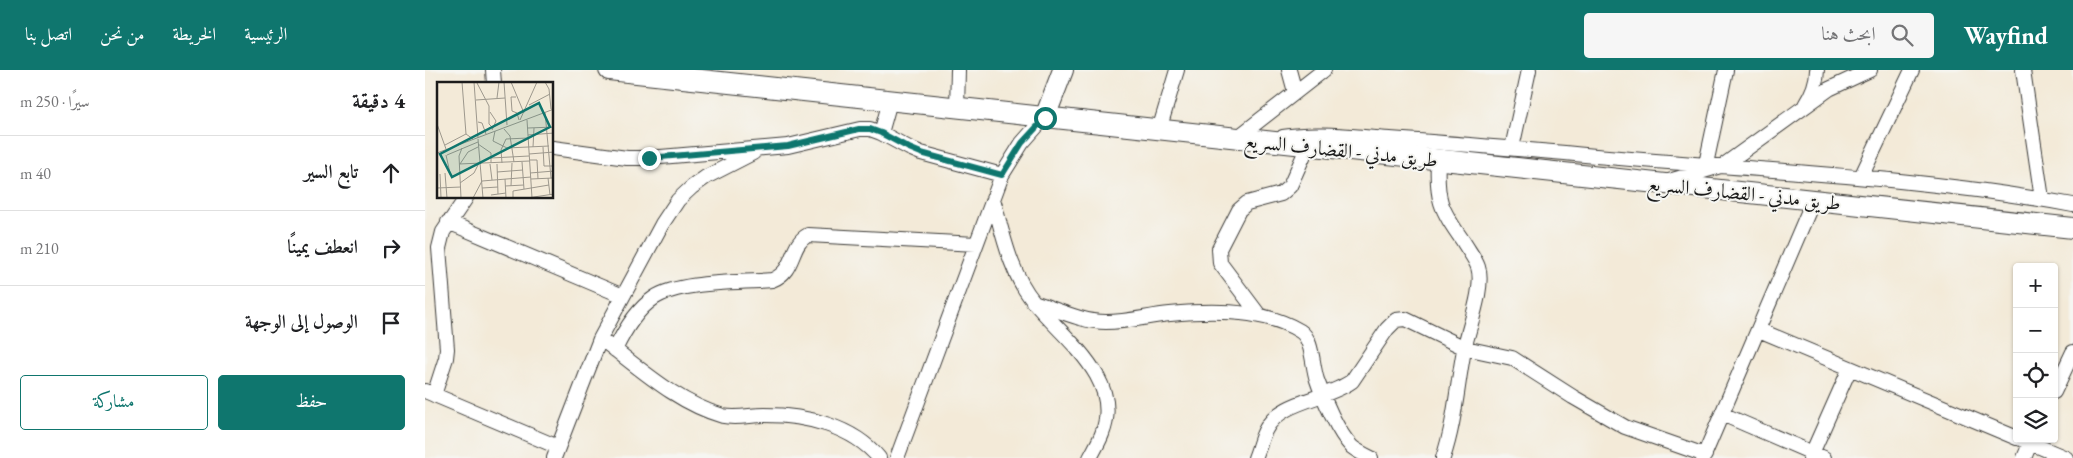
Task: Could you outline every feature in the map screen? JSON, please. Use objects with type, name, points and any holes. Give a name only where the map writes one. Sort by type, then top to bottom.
[{"type":"highway","name":"طريق مدني - القضارف السريع","points":[[609,70],[2073,228]]},
{"type":"highway","points":[[1045,118],[1063,70]]},
{"type":"street","points":[[957,108],[958,70]]},
{"type":"street","points":[[1159,130],[1177,70]]},
{"type":"street","points":[[1289,70],[1295,92]]},
{"type":"street","points":[[1237,138],[1324,70]]},
{"type":"street","points":[[1512,148],[1529,70]]},
{"type":"street","points":[[1706,164],[1726,70]]},
{"type":"street","points":[[1803,108],[1812,94],[1817,78],[1817,70]]},
{"type":"street","points":[[1660,184],[1724,165],[1829,89],[1870,70]]},
{"type":"street","points":[[1861,176],[1912,70]]},
{"type":"street","points":[[2023,70],[2042,199]]},
{"type":"street","points":[[881,133],[889,101]]},
{"type":"street","points":[[897,458],[1002,175],[1022,143],[1045,118]]},
{"type":"street","points":[[554,148],[627,158],[760,150],[788,146],[859,129],[870,129],[921,153],[1002,175]]},
{"type":"street","points":[[1257,141],[1295,135],[1327,134],[1512,148],[1861,176],[2042,199],[2073,205]]},
{"type":"street","points":[[1259,315],[1220,263],[1219,249],[1239,210],[1247,203],[1281,194],[1291,186],[1308,146]]},
{"type":"street","points":[[465,199],[448,222],[439,248],[447,349],[446,358],[430,393],[556,452],[601,339],[662,224],[678,200],[706,177],[760,150]]},
{"type":"street","points":[[1438,160],[1437,188],[1440,202],[1447,218],[1479,269],[1476,303],[1465,348],[1450,438],[1443,458]]},
{"type":"street","points":[[993,199],[1012,265],[1033,302],[1065,334],[1091,364],[1101,385],[1106,405],[1103,433],[1090,458]]},
{"type":"street","points":[[1255,458],[1266,429],[1277,414],[1290,407],[1324,396],[1352,381],[1387,329],[1396,320],[1405,319],[1465,348],[1512,358],[1625,427],[1704,457],[1813,200]]},
{"type":"street","points":[[448,222],[623,296]]},
{"type":"street","points":[[615,350],[625,330],[637,314],[653,298],[669,290],[687,286],[772,280],[780,277],[786,273],[803,238],[808,235],[977,244]]},
{"type":"street","points":[[1033,302],[1092,320],[1107,322],[1193,312],[1215,311],[1259,315],[1303,332],[1308,341],[1317,381],[1341,433],[1353,448],[1371,458]]},
{"type":"street","points":[[1759,330],[2013,436]]},
{"type":"street","points":[[601,339],[662,386],[711,412],[725,416],[779,415],[809,420],[849,433],[865,443],[876,456]]},
{"type":"street","points":[[2058,384],[2073,352]]},
{"type":"street","points":[[1722,414],[1815,456],[1850,368]]},
{"type":"street","points":[[2024,458],[2027,443]]},
{"type":"street","points":[[2032,443],[2066,458]]},
{"type":"route","points":[[649,158],[760,150],[788,146],[859,129],[870,129],[921,153],[1002,175],[1022,143],[1045,118]]}]
